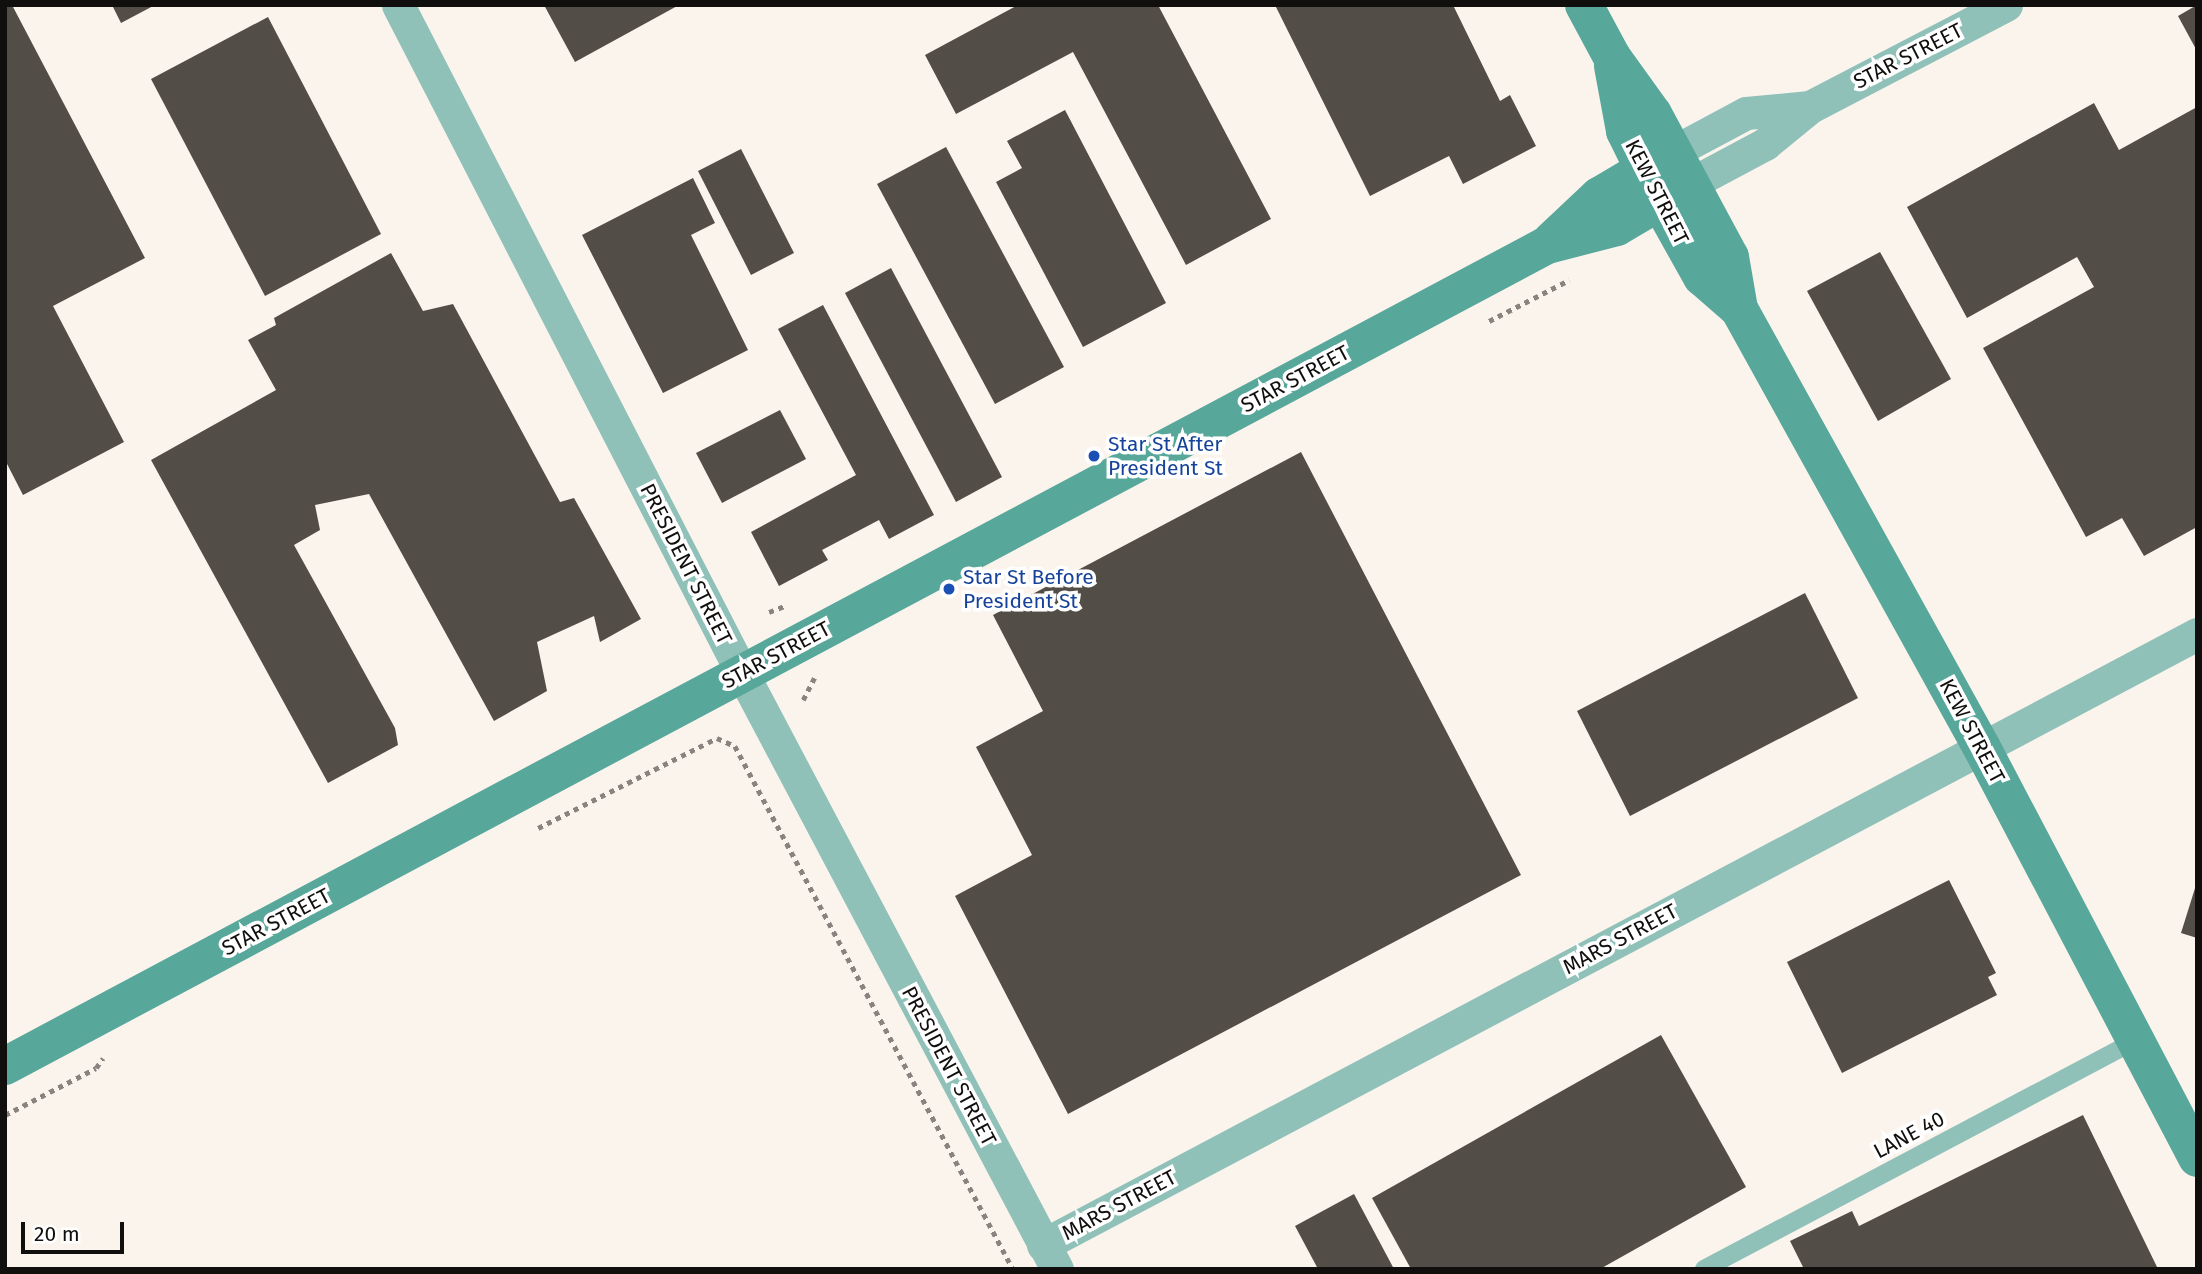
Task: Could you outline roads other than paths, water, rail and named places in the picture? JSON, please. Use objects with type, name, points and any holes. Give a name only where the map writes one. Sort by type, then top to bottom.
[{"type":"street","name":"PRESIDENT STREET","points":[[398,5],[742,673],[1050,1257]]},
{"type":"street","name":"KEW STREET","points":[[1584,5],[1612,57],[1653,114],[1667,177],[1730,257],[1739,309],[1982,748],[2197,1158]]},
{"type":"street","name":"STAR STREET","points":[[5,1066],[1546,245],[1617,227],[1667,177],[1746,113],[1810,107],[2006,5]]},
{"type":"street","name":"MARS STREET","points":[[1050,1257],[1982,748],[2197,634]]},
{"type":"lane","name":"LANE 40","points":[[1704,1269],[2135,1041]]},
{"type":"place","name":"Star St After President St","points":[[1094,456]]},
{"type":"place","name":"Star St Before President St","points":[[949,589]]}]
